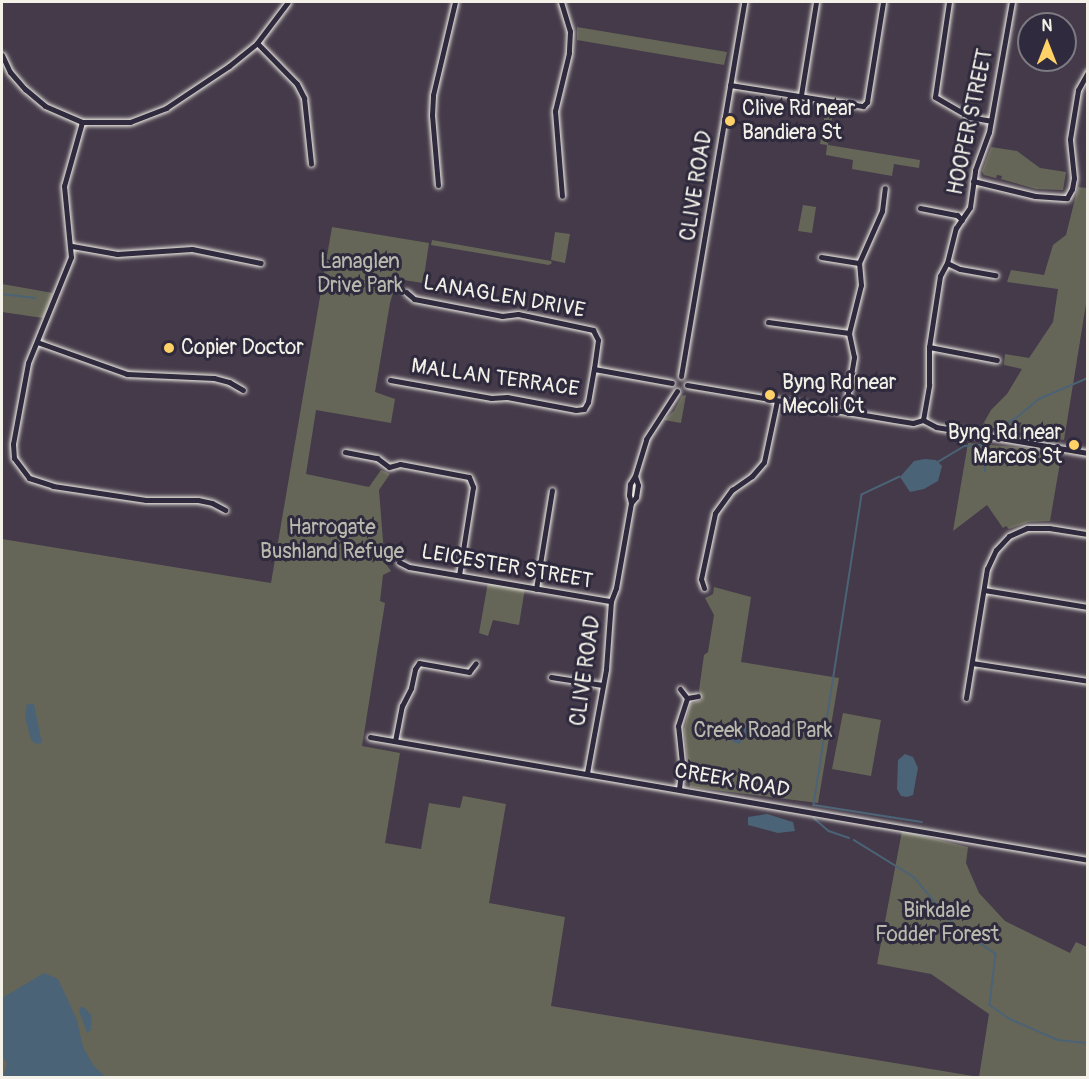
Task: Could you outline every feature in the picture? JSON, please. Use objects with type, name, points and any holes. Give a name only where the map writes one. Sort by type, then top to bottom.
[{"type":"street","points":[[2,55],[10,72],[24,89],[45,106],[82,122],[130,122],[166,108],[229,66],[257,43],[288,2]]},
{"type":"street","points":[[438,185],[432,115],[433,95],[455,2]]},
{"type":"street","points":[[561,2],[570,31],[568,53],[555,111],[562,196]]},
{"type":"street","name":"CLIVE ROAD","points":[[681,376],[744,2]]},
{"type":"street","points":[[801,95],[816,2]]},
{"type":"street","points":[[730,85],[859,106],[867,102],[883,2]]},
{"type":"street","points":[[950,2],[935,97],[969,117],[991,121]]},
{"type":"street","name":"HOOPER STREET","points":[[923,420],[929,385],[929,347],[940,276],[947,263],[953,236],[970,207],[974,181],[991,121],[1012,2]]},
{"type":"street","points":[[257,43],[297,84],[304,98],[311,164]]},
{"type":"street","points":[[974,181],[1035,196],[1067,198],[1074,178],[1070,139],[1078,90],[1088,72]]},
{"type":"street","points":[[82,122],[64,186],[72,246],[69,268],[23,381],[13,444],[14,458],[28,478],[53,486],[132,498],[198,500],[212,503],[225,510]]},
{"type":"street","points":[[845,411],[854,357],[849,333],[861,285],[859,263],[882,211],[885,188]]},
{"type":"street","points":[[920,208],[957,215],[962,220]]},
{"type":"street","points":[[72,246],[117,254],[192,249],[261,263]]},
{"type":"street","points":[[821,257],[859,263]]},
{"type":"street","points":[[947,263],[960,269],[995,275]]},
{"type":"street","name":"LANAGLEN DRIVE","points":[[406,292],[414,299],[502,316],[518,315],[593,330],[598,340],[594,369]]},
{"type":"street","points":[[768,322],[849,333]]},
{"type":"street","points":[[37,342],[127,374],[214,378],[243,390]]},
{"type":"street","points":[[929,347],[997,360]]},
{"type":"street","name":"MALLAN TERRACE","points":[[390,380],[580,410],[588,402],[594,369],[672,383]]},
{"type":"street","points":[[681,376],[685,378],[687,386],[684,390],[677,391],[672,383],[674,378],[681,376]]},
{"type":"street","points":[[687,386],[913,423],[923,420],[936,427],[1088,453]]},
{"type":"street","name":"CLIVE ROAD","points":[[587,773],[602,696],[611,601],[616,588],[631,503],[628,495],[646,439],[677,391]]},
{"type":"street","points":[[704,588],[701,579],[715,513],[732,490],[752,476],[764,462],[777,401]]},
{"type":"street","points":[[345,452],[377,458],[389,467],[400,464],[469,477],[473,487],[459,575]]},
{"type":"street","points":[[537,589],[552,490]]},
{"type":"street","points":[[966,698],[991,559],[1009,536],[1027,528],[1049,528],[1088,534]]},
{"type":"street","name":"LEICESTER STREET","points":[[399,562],[409,567],[611,601]]},
{"type":"street","points":[[984,590],[1088,607]]},
{"type":"street","points":[[395,741],[402,706],[410,692],[417,666],[422,663],[469,672],[477,663]]},
{"type":"street","points":[[972,663],[1088,681]]},
{"type":"street","points":[[551,677],[602,685]]},
{"type":"street","points":[[680,688],[687,698]]},
{"type":"street","points":[[687,698],[698,696]]},
{"type":"street","points":[[679,789],[682,763],[678,726],[687,698]]},
{"type":"street","name":"CREEK ROAD","points":[[370,737],[1088,860]]},
{"type":"green space","points":[[577,27],[727,52],[724,65],[577,40]]},
{"type":"green space","points":[[827,101],[834,103],[828,145],[920,160],[919,168],[894,164],[892,176],[852,169],[853,160],[826,155],[827,145],[820,144]]},
{"type":"green space","points":[[991,147],[1017,151],[1040,168],[1066,172],[1063,190],[1036,189],[1001,179],[1002,176],[997,175],[996,178],[984,175],[982,171]]},
{"type":"green space","points":[[1078,187],[1087,188],[1087,298],[1064,440],[982,426],[991,410],[1007,394],[1022,369],[1004,365],[1005,354],[1029,358],[1053,322],[1058,289],[1007,282],[1011,270],[1044,275],[1053,245],[1066,235]]},
{"type":"green space","points":[[803,205],[816,207],[812,233],[798,231]]},
{"type":"green space","points":[[332,227],[429,243],[423,283],[397,279],[390,303],[375,392],[395,399],[391,423],[316,410],[306,474],[369,487],[381,470],[390,474],[379,490],[384,553],[388,554],[386,564],[391,571],[383,575],[380,601],[385,603],[362,746],[400,753],[385,843],[421,849],[429,803],[460,808],[463,796],[506,804],[489,903],[565,917],[551,1006],[979,1077],[2,1077],[2,539],[271,583]]},
{"type":"green space","points":[[555,232],[570,234],[565,263],[551,260]]},
{"type":"green space","points":[[432,240],[552,263],[549,265],[431,245]]},
{"type":"green space","points":[[2,284],[53,293],[43,318],[2,312]]},
{"type":"green space","points":[[686,395],[681,423],[664,420],[674,411],[682,396]]},
{"type":"green space","points":[[968,443],[1062,451],[1050,521],[1029,522],[1009,529],[1006,526],[1003,528],[987,505],[953,531]]},
{"type":"green space","points":[[488,582],[525,588],[519,625],[493,620],[488,636],[479,633]]},
{"type":"green space","name":"Creek Road Park","points":[[714,587],[751,597],[741,662],[839,678],[818,803],[690,787],[684,730],[690,704],[702,700],[699,690],[704,655],[708,652],[714,615],[705,598],[713,594]]},
{"type":"green space","points":[[843,713],[881,720],[871,776],[832,769]]},
{"type":"green space","name":"Birkdale Fodder Forest","points":[[902,831],[968,847],[966,863],[979,893],[1005,921],[1070,953],[1076,942],[1087,947],[1087,1077],[979,1077],[989,1014],[931,974],[877,964]]},
{"type":"water","points":[[936,460],[942,466],[938,481],[924,489],[910,492],[900,477],[914,461]]},
{"type":"water","points":[[27,704],[34,704],[42,743],[36,744],[31,740],[25,717]]},
{"type":"water","points":[[739,726],[752,729],[751,735],[739,744],[733,742],[730,737],[732,731]]},
{"type":"water","points":[[905,754],[913,757],[918,768],[913,795],[907,797],[901,796],[897,789],[898,760]]},
{"type":"water","points":[[767,814],[793,822],[795,831],[778,833],[748,825],[748,817]]},
{"type":"water","points":[[44,973],[58,979],[77,1020],[83,1047],[94,1066],[106,1077],[3,1077],[7,1064],[2,1055],[2,998]]},
{"type":"water","points":[[80,1007],[85,1008],[92,1016],[91,1030],[87,1033],[79,1011]]},
{"type":"waterway","points":[[2,294],[35,298]]},
{"type":"waterway","points":[[997,428],[1015,419],[1039,399],[1088,378]]},
{"type":"waterway","points":[[938,462],[965,446],[982,445],[986,472]]},
{"type":"waterway","points":[[900,477],[862,495],[814,805],[922,822]]},
{"type":"waterway","points":[[814,818],[829,831],[849,838]]},
{"type":"waterway","points":[[854,840],[914,877],[954,925],[996,954],[990,1005],[1010,1019],[1058,1040],[1088,1043]]},
{"type":"place","name":"Clive Rd near Bandiera St","points":[[730,121]]},
{"type":"place","name":"Copier Doctor","points":[[169,348]]},
{"type":"place","name":"Byng Rd near Mecoli Ct","points":[[770,395]]},
{"type":"place","name":"Byng Rd near Marcos St","points":[[1074,445]]},
{"type":"park label","name":"Lanaglen Drive Park","points":[[360,274]]},
{"type":"park label","name":"Harrogate Bushland Refuge","points":[[332,540]]}]
